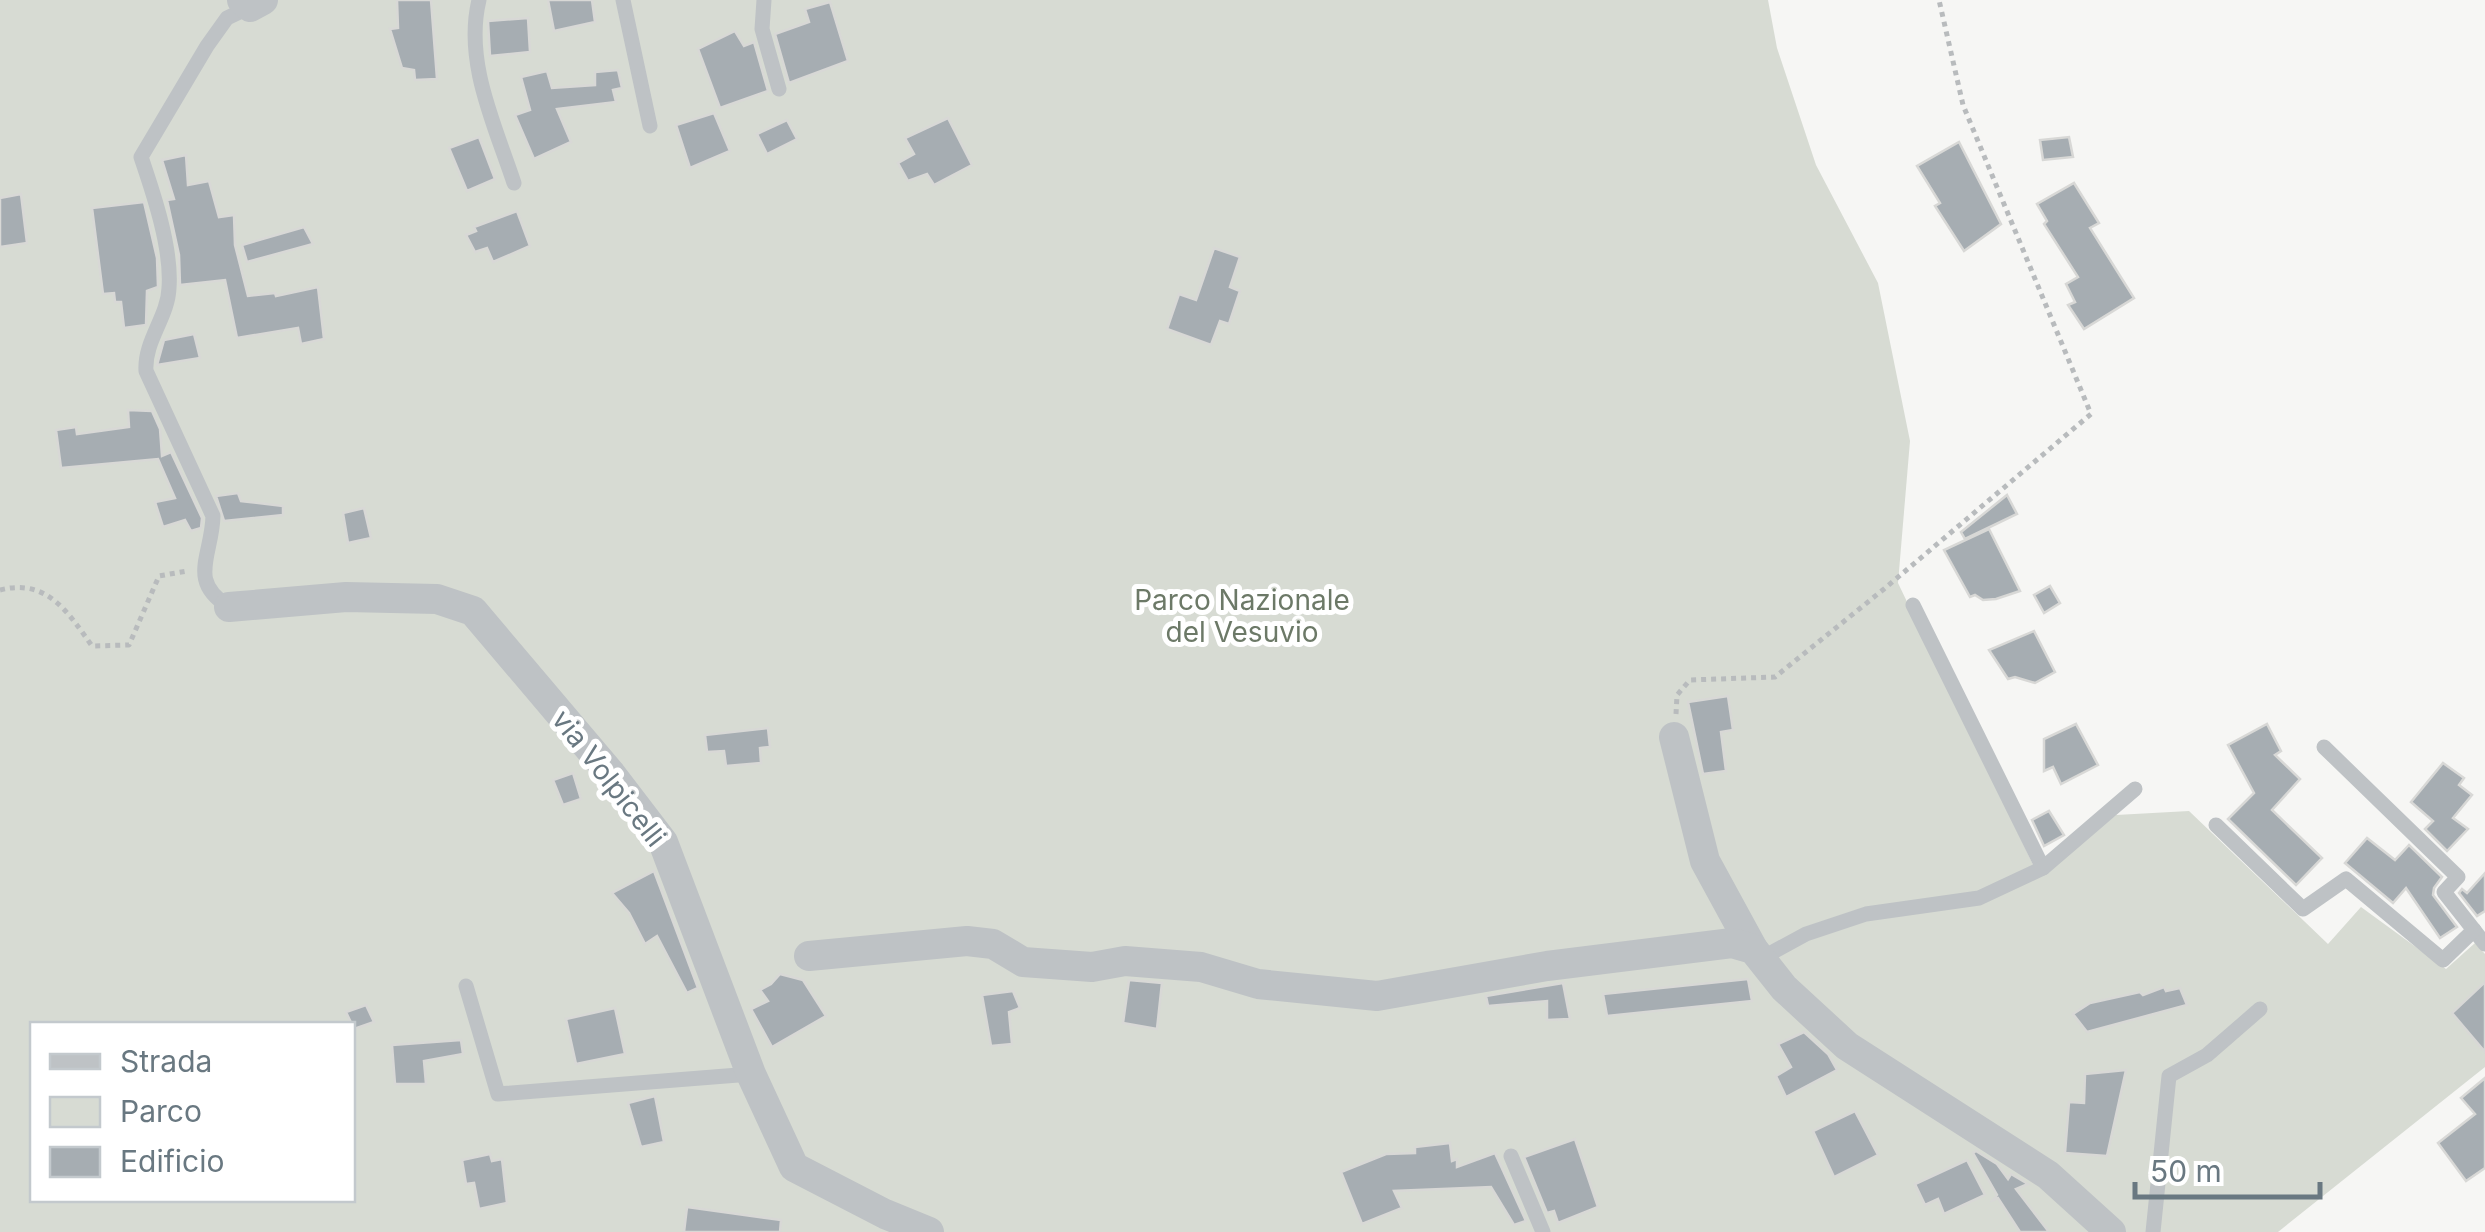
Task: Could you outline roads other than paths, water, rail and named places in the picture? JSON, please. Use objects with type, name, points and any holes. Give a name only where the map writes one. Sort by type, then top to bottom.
[{"type":"street","name":"via Volpicelli","points":[[228,607],[346,597],[437,599],[473,611],[611,774],[663,842],[751,1074],[794,1167],[928,1232]]},
{"type":"street","points":[[1674,737],[1704,860],[1748,950],[1847,1046],[2048,1175],[2111,1232]]},
{"type":"street","points":[[810,956],[967,941],[993,944],[1024,962],[1092,967],[1125,960],[1201,967],[1258,984],[1377,996],[1547,966],[1748,950]]},
{"type":"lane","points":[[479,0],[474,20],[478,75],[514,183]]},
{"type":"lane","points":[[624,0],[650,126]]},
{"type":"lane","points":[[764,0],[762,28],[778,89]]},
{"type":"lane","points":[[228,607],[210,596],[204,582],[213,516],[146,371],[145,355],[170,290],[160,211],[141,158],[207,46],[228,18],[252,2]]},
{"type":"lane","points":[[1913,605],[2043,868]]},
{"type":"lane","points":[[2324,748],[2458,877],[2444,892],[2485,944]]},
{"type":"lane","points":[[1748,950],[1866,914],[1979,898],[2043,868],[2136,789]]},
{"type":"lane","points":[[2216,825],[2303,909],[2346,879],[2444,960],[2474,930]]},
{"type":"lane","points":[[466,986],[498,1094],[751,1074]]},
{"type":"lane","points":[[2153,1232],[2169,1076],[2207,1055],[2260,1009]]},
{"type":"lane","points":[[1511,1156],[1543,1232]]},
{"type":"park label","name":"Parco Nazionale del Vesuvio","points":[[1242,616]]}]
